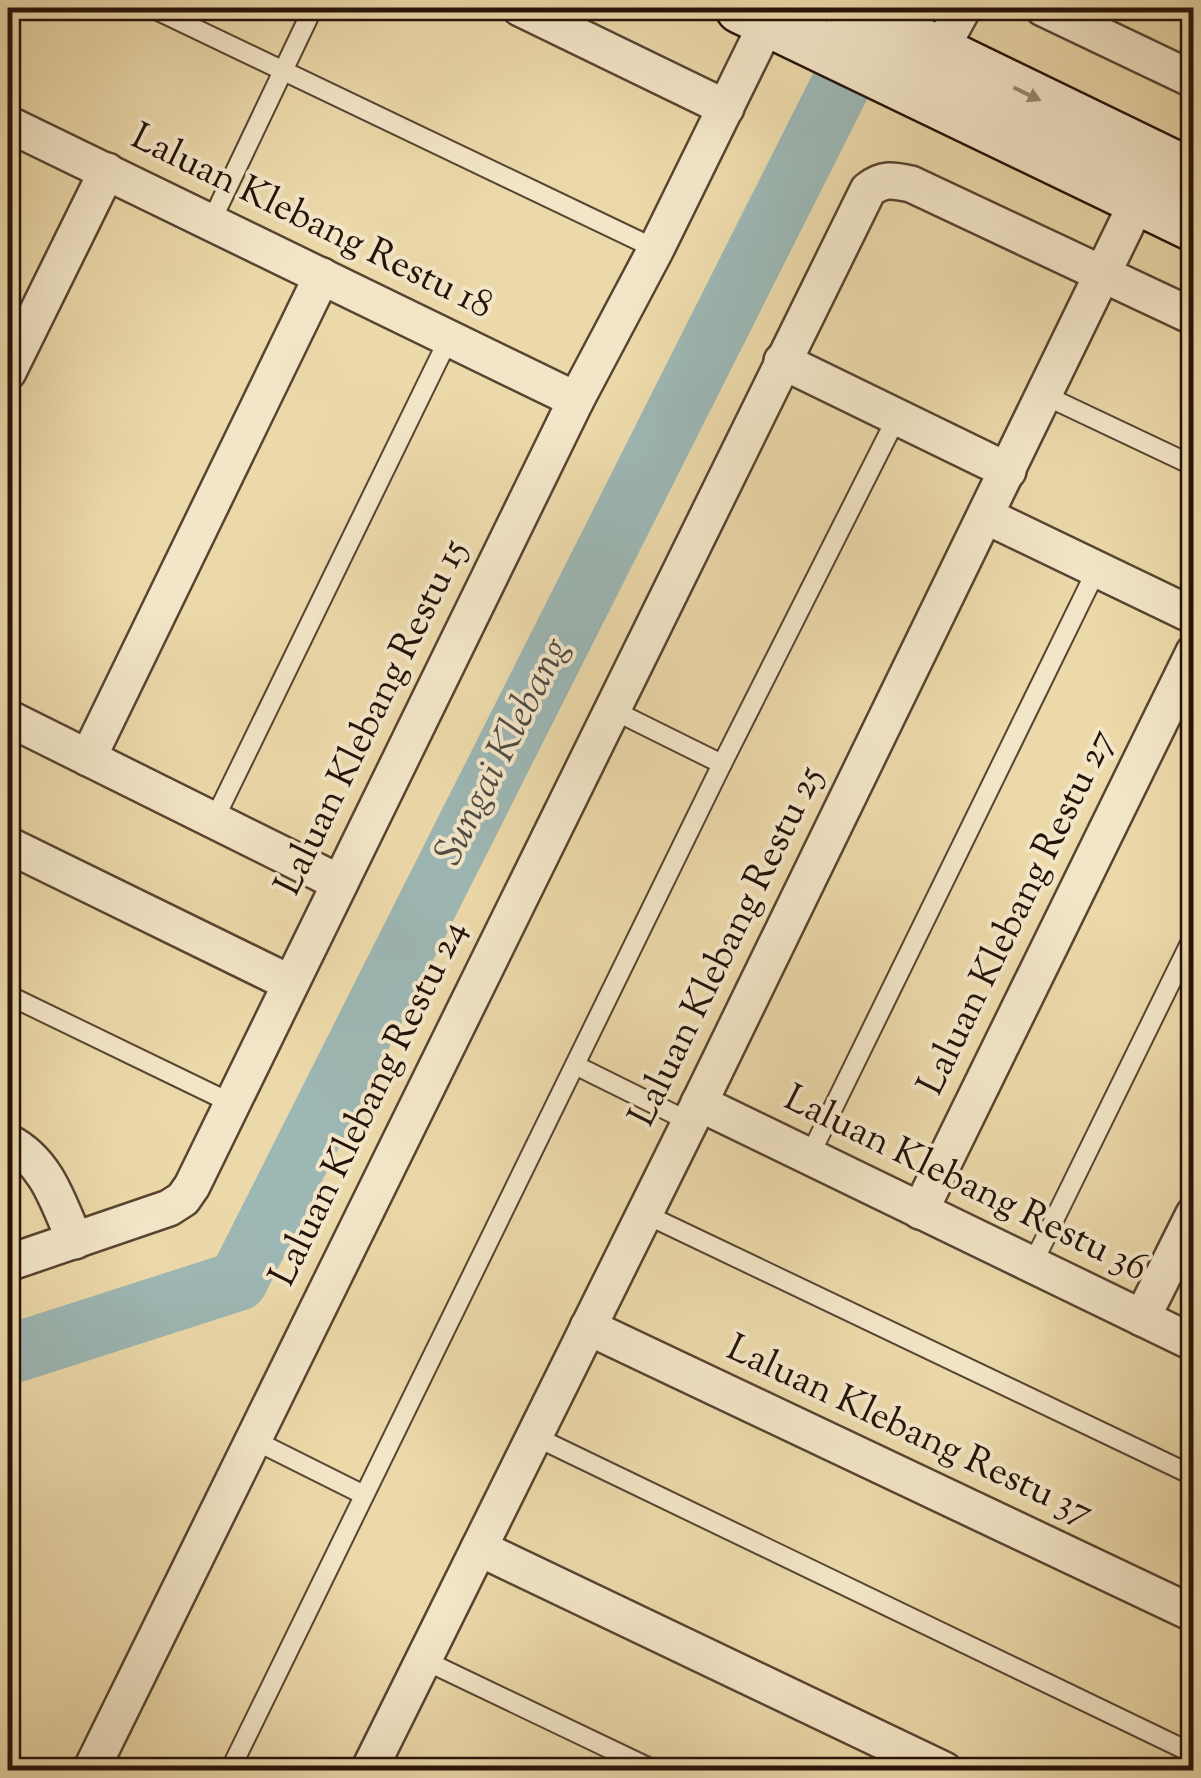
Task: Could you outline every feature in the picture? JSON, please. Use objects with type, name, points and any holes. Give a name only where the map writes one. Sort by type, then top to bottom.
[{"type":"street","points":[[520,8],[726,108]]},
{"type":"street","points":[[963,8],[939,52],[953,88],[1009,137]]},
{"type":"street","points":[[1043,8],[1194,80]]},
{"type":"street","points":[[773,23],[870,44],[939,52],[1163,178],[1194,226]]},
{"type":"street","name":"Laluan Klebang Restu 15","points":[[8,1263],[169,1208],[183,1199],[576,400],[773,23]]},
{"type":"street","points":[[870,44],[1009,137],[1163,178]]},
{"type":"street","name":"Laluan Klebang Restu 18","points":[[8,124],[576,400]]},
{"type":"street","points":[[8,372],[107,171]]},
{"type":"street","name":"Laluan Klebang Restu 25","points":[[371,1770],[1103,274],[1163,178]]},
{"type":"street","name":"Laluan Klebang Restu 24","points":[[91,1770],[868,190],[879,181],[911,184],[1103,274]]},
{"type":"street","points":[[1103,274],[1194,316]]},
{"type":"street","points":[[88,758],[322,276]]},
{"type":"street","points":[[782,361],[1008,471]]},
{"type":"street","points":[[986,516],[1194,616]]},
{"type":"street","name":"Laluan Klebang Restu 27","points":[[920,1211],[1194,652]]},
{"type":"street","points":[[8,718],[340,883]]},
{"type":"street","points":[[8,845],[290,984]]},
{"type":"street","name":"Laluan Klebang Restu 36","points":[[695,1112],[809,1157],[1194,1343]]},
{"type":"street","points":[[8,1142],[33,1157],[47,1177],[75,1241]]},
{"type":"street","points":[[1142,1318],[1194,1214]]},
{"type":"street","name":"Laluan Klebang Restu 37","points":[[588,1327],[1194,1614]]},
{"type":"street","points":[[479,1548],[944,1770]]},
{"type":"lane","points":[[152,8],[656,249]]},
{"type":"lane","points":[[211,222],[314,8]]},
{"type":"lane","points":[[214,820],[449,338]]},
{"type":"lane","points":[[1044,395],[1194,466]]},
{"type":"lane","points":[[230,1770],[722,764],[897,417]]},
{"type":"lane","points":[[809,1157],[1096,569]]},
{"type":"lane","points":[[611,709],[722,764]]},
{"type":"lane","points":[[1032,1265],[1194,935]]},
{"type":"lane","points":[[8,995],[231,1103]]},
{"type":"lane","points":[[577,1066],[695,1112]]},
{"type":"lane","points":[[644,1214],[1194,1476]]},
{"type":"lane","points":[[534,1436],[1194,1754]]},
{"type":"lane","points":[[252,1438],[364,1495]]},
{"type":"lane","points":[[424,1660],[654,1770]]},
{"type":"waterway","name":"Sungai Klebang","points":[[8,1355],[238,1281],[877,13]]}]
